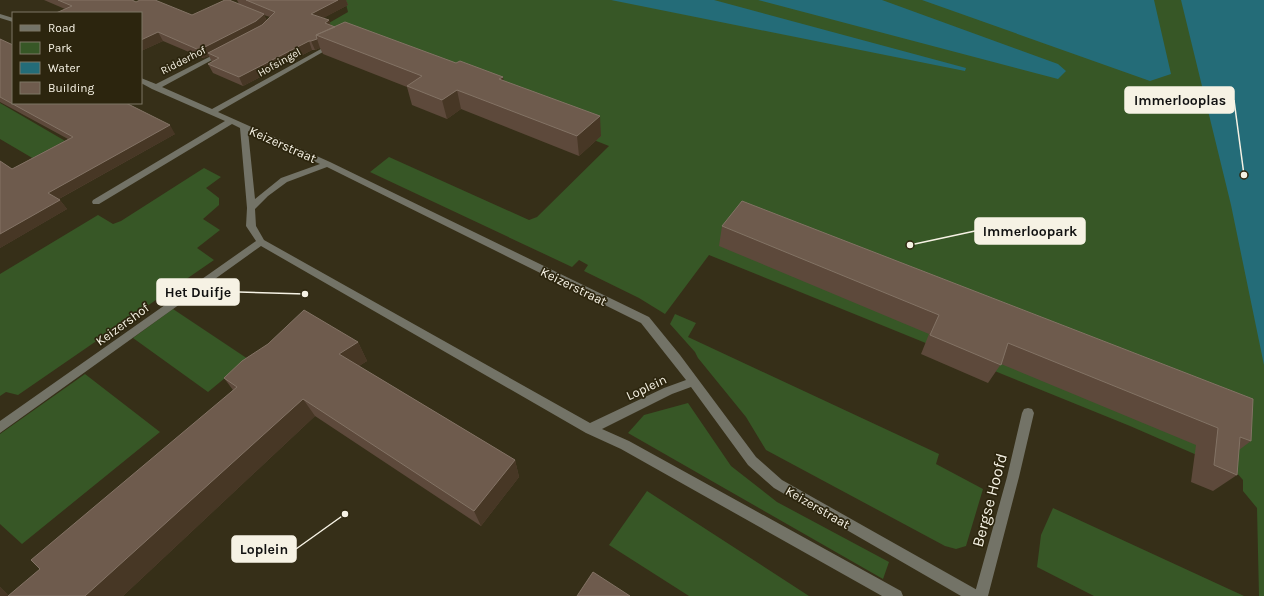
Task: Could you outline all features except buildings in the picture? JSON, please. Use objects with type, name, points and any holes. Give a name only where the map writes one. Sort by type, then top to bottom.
[{"type":"street","points":[[0,16],[12,20]]},
{"type":"street","name":"Hofsingel","points":[[212,112],[337,43]]},
{"type":"street","name":"Ridderhof","points":[[155,87],[225,51]]},
{"type":"street","points":[[142,80],[244,127]]},
{"type":"street","points":[[96,202],[231,121]]},
{"type":"street","name":"Keizerstraat","points":[[261,242],[251,226],[252,208],[244,127],[327,164],[645,320],[676,358],[692,382],[752,461],[778,484],[974,596]]},
{"type":"street","points":[[252,208],[265,194],[284,180],[327,164]]},
{"type":"street","points":[[261,242],[590,429],[625,445],[896,596]]},
{"type":"street","name":"Keizershof","points":[[0,428],[261,242]]},
{"type":"street","name":"Loplein","points":[[590,429],[668,391],[692,382]]},
{"type":"street","name":"Bergse Hoofd","points":[[981,596],[1013,477],[1028,413]]},
{"type":"green space","points":[[345,0],[1264,0],[1264,596],[1259,596],[1257,508],[1243,491],[1243,480],[1236,472],[1130,426],[709,255],[665,314],[639,298],[584,271],[588,265],[579,260],[572,267],[370,172],[389,157],[529,220],[537,217],[609,146],[346,42],[322,27],[348,12]]},
{"type":"green space","points":[[0,103],[79,149],[46,166],[0,139]]},
{"type":"green space","points":[[204,168],[221,177],[206,188],[219,198],[219,205],[203,219],[220,230],[197,248],[214,260],[18,395],[6,392],[0,396],[0,274],[98,215],[113,224],[121,221]]},
{"type":"green space","points":[[173,309],[248,359],[208,392],[133,338]]},
{"type":"green space","points":[[675,314],[696,323],[688,337],[939,454],[936,464],[983,489],[966,546],[956,549],[945,546],[766,450],[746,417],[698,358],[695,352],[670,324]]},
{"type":"green space","points":[[85,374],[160,432],[22,544],[0,524],[0,434]]},
{"type":"green space","points":[[688,403],[731,466],[777,502],[889,562],[883,579],[628,433],[644,415]]},
{"type":"green space","points":[[647,491],[809,596],[689,596],[609,545]]},
{"type":"green space","points":[[1053,508],[1244,596],[1094,596],[1037,567],[1041,535]]},
{"type":"water","points":[[611,0],[714,0],[966,68],[965,71]]},
{"type":"water","points":[[758,0],[882,0],[1058,64],[1066,71],[1058,79]]},
{"type":"water","points":[[922,0],[1154,0],[1171,74],[1150,81]]},
{"type":"water","points":[[1181,0],[1264,0],[1264,365],[1231,205]]},
{"type":"place","name":"Immerlooplas","points":[[1244,175]]},
{"type":"place","name":"Immerloopark","points":[[910,245]]},
{"type":"place","name":"Het Duifje","points":[[305,294]]},
{"type":"place","name":"Loplein","points":[[345,514]]}]
